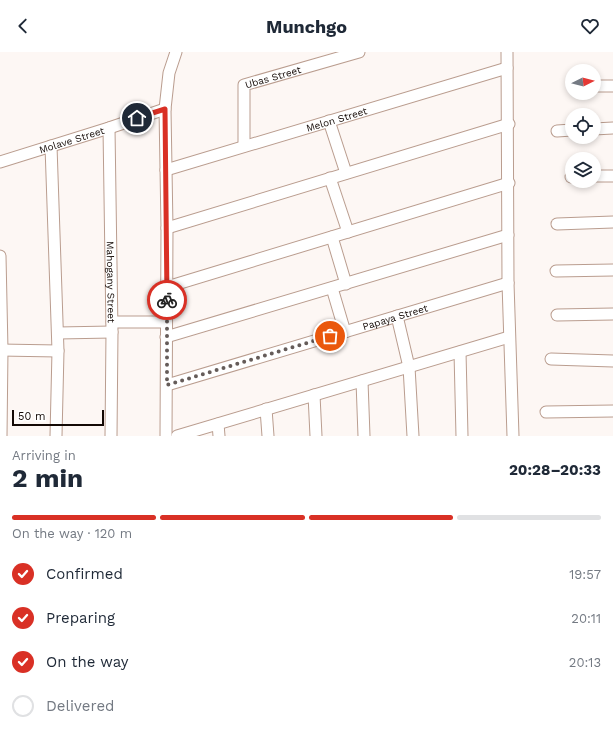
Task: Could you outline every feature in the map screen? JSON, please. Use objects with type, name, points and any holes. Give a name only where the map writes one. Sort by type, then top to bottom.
[{"type":"street","points":[[166,436],[167,228],[165,109],[169,73],[176,52]]},
{"type":"street","name":"Ubas Street","points":[[244,146],[244,85],[359,52]]},
{"type":"street","points":[[508,52],[508,283],[513,436]]},
{"type":"street","name":"Melon Street","points":[[166,170],[507,68]]},
{"type":"street","points":[[601,86],[613,86]]},
{"type":"street","name":"Molave Street","points":[[0,162],[165,109]]},
{"type":"street","points":[[330,121],[346,174]]},
{"type":"street","points":[[167,228],[509,124]]},
{"type":"street","name":"Mahogany Street","points":[[109,128],[112,327],[111,436]]},
{"type":"street","points":[[601,129],[613,128]]},
{"type":"street","points":[[557,131],[565,130]]},
{"type":"street","points":[[51,146],[58,333],[56,436]]},
{"type":"street","points":[[601,176],[613,176]]},
{"type":"street","points":[[330,178],[348,232]]},
{"type":"street","points":[[167,287],[509,183]]},
{"type":"street","points":[[557,224],[613,222]]},
{"type":"street","points":[[166,337],[508,236]]},
{"type":"street","points":[[332,237],[346,284]]},
{"type":"street","points":[[0,256],[1,436]]},
{"type":"street","points":[[556,271],[613,270]]},
{"type":"street","name":"Papaya Street","points":[[167,385],[508,283]]},
{"type":"street","points":[[332,288],[345,332]]},
{"type":"street","points":[[557,315],[613,314]]},
{"type":"street","points":[[397,316],[409,367],[413,436]]},
{"type":"street","points":[[58,333],[166,322]]},
{"type":"street","points":[[177,436],[510,337]]},
{"type":"street","points":[[1,350],[58,351]]},
{"type":"street","points":[[460,352],[462,436]]},
{"type":"street","points":[[551,359],[613,361]]},
{"type":"street","points":[[362,381],[364,436]]},
{"type":"street","points":[[314,395],[316,436]]},
{"type":"street","points":[[266,409],[268,436]]},
{"type":"street","points":[[546,412],[613,411]]},
{"type":"street","points":[[218,424],[218,436]]},
{"type":"way so far","points":[[167,300],[167,385],[330,336]]},
{"type":"route","points":[[137,118],[165,109],[167,300]]}]
